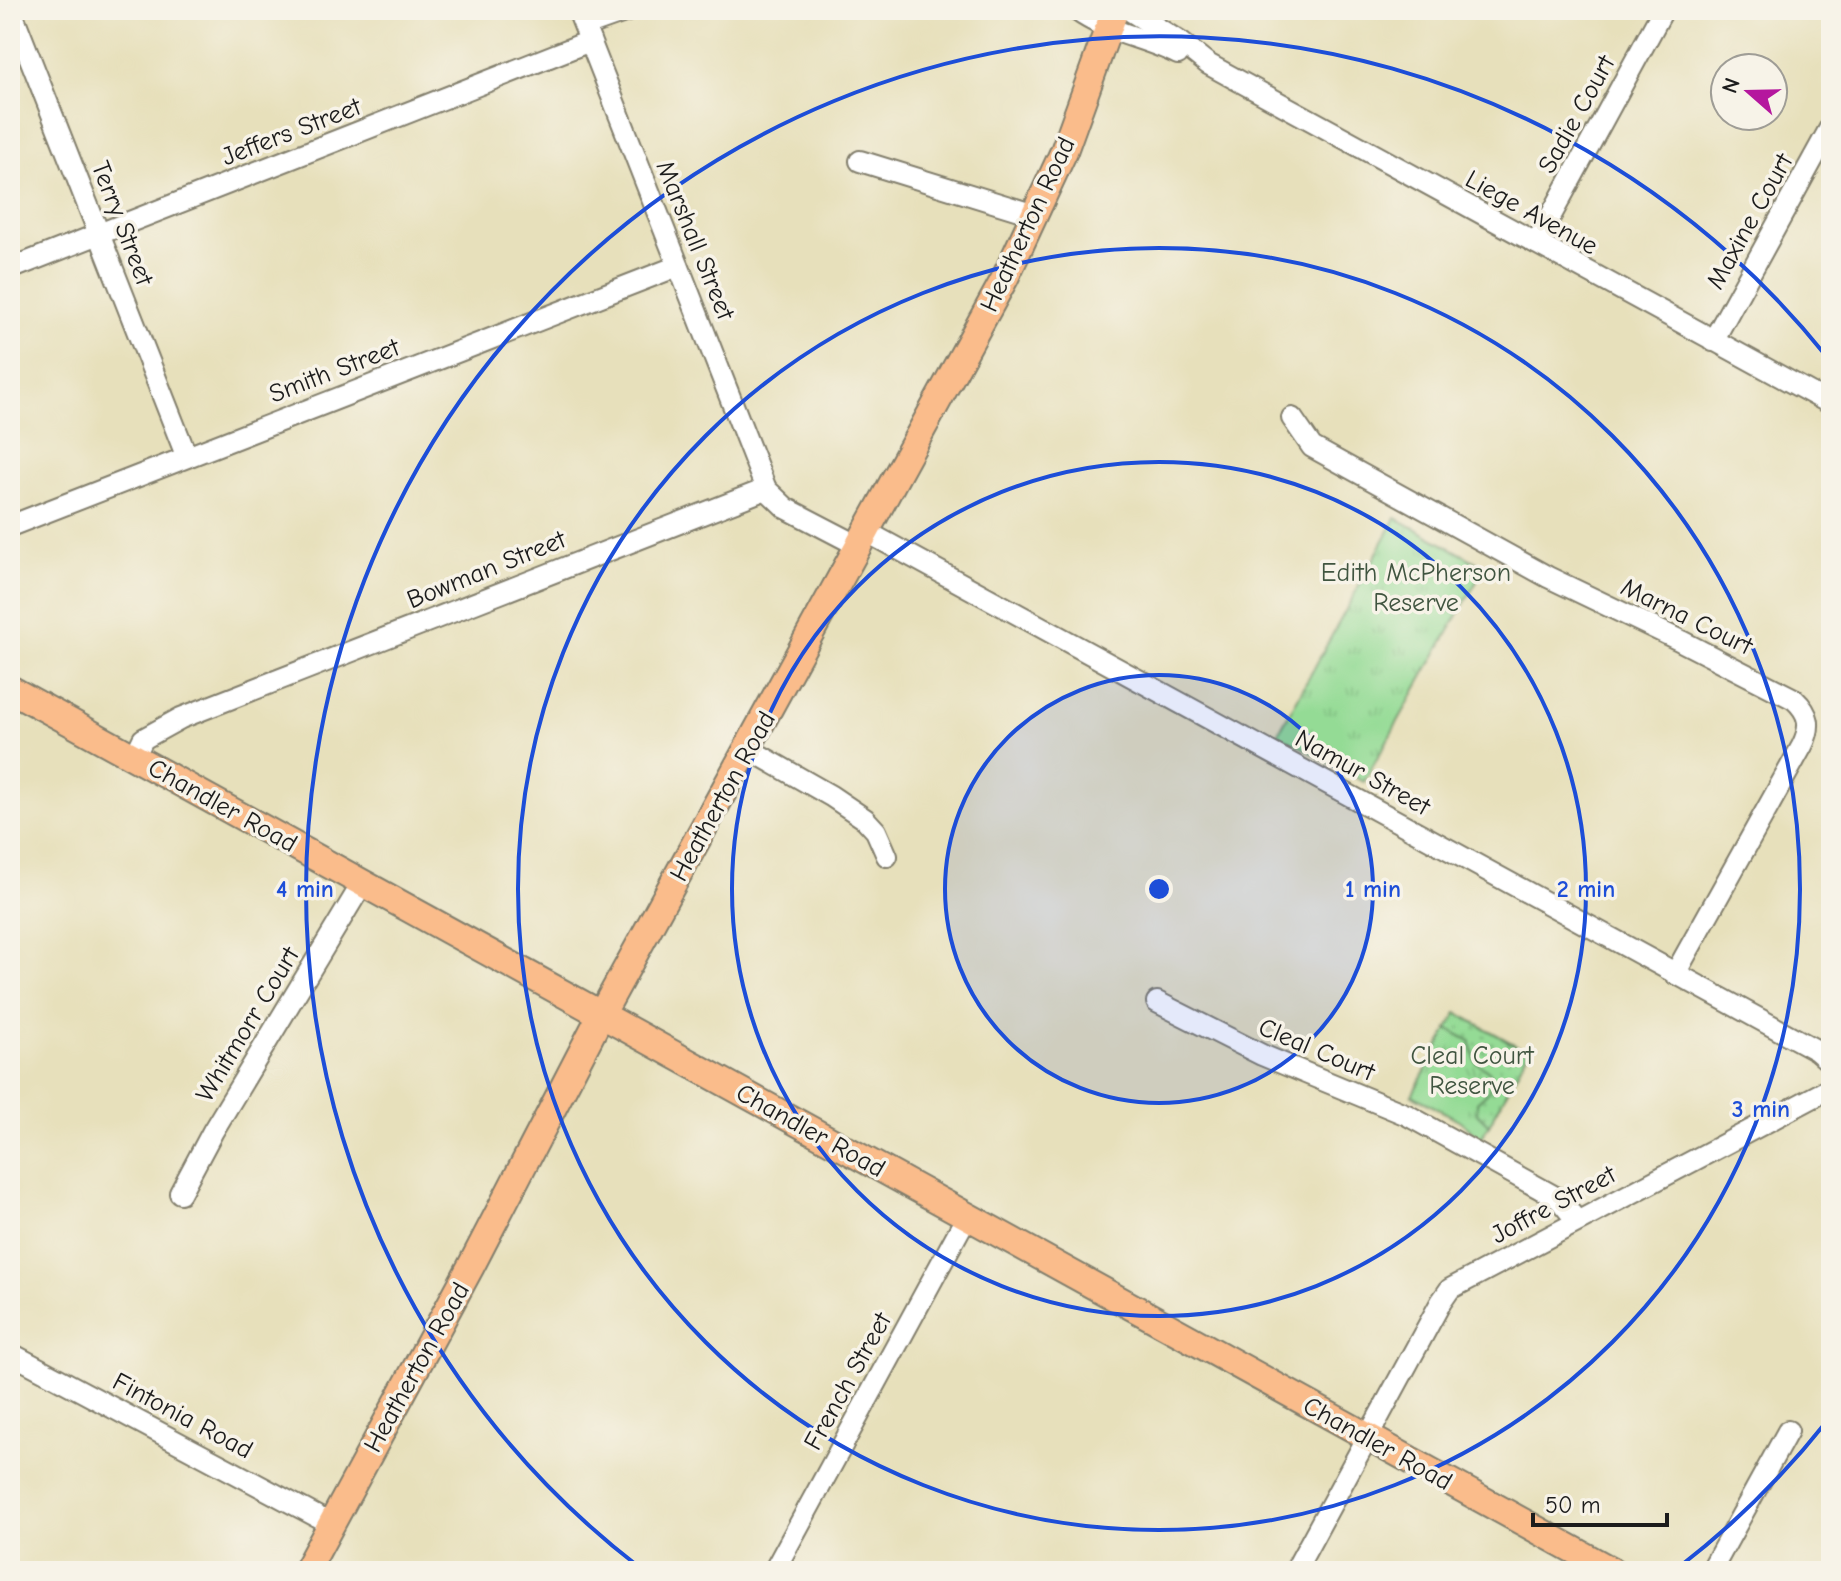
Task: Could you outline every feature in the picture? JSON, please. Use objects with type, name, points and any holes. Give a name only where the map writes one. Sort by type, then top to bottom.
[{"type":"main road","name":"Heatherton Road","points":[[306,1571],[471,1266],[601,1015],[998,292],[1064,151],[1111,20]]},
{"type":"main road","name":"Chandler Road","points":[[10,689],[1612,1571]]},
{"type":"street","name":"Jeffers Street","points":[[10,269],[99,234],[584,26],[630,10]]},
{"type":"street","name":"Liege Avenue","points":[[1076,10],[1111,20],[1208,64],[1831,404]]},
{"type":"street","name":"Liege Avenue","points":[[1129,10],[1183,44],[1208,64]]},
{"type":"street","name":"Sadie Court","points":[[1536,243],[1663,10]]},
{"type":"street","name":"Terry Street","points":[[14,12],[186,455]]},
{"type":"street","name":"Marshall Street","points":[[584,26],[766,489]]},
{"type":"street","name":"Maxine Court","points":[[1713,341],[1831,126]]},
{"type":"street","points":[[860,161],[1035,215]]},
{"type":"street","name":"Smith Street","points":[[10,526],[678,266]]},
{"type":"street","name":"Marna Court","points":[[1292,418],[1312,447],[1548,577],[1794,699],[1806,710],[1808,733],[1802,746],[1675,974]]},
{"type":"street","points":[[766,489],[786,508],[863,539]]},
{"type":"street","name":"Bowman Street","points":[[135,756],[143,739],[181,718],[766,489]]},
{"type":"street","name":"Namur Street","points":[[863,539],[1816,1050],[1831,1063]]},
{"type":"street","points":[[747,748],[865,819],[876,831],[887,856]]},
{"type":"street","name":"Whitmorr Court","points":[[180,1193],[213,1131],[362,884]]},
{"type":"street","name":"Cleal Court","points":[[1157,1002],[1262,1055],[1407,1115],[1559,1199],[1577,1221]]},
{"type":"street","name":"Joffre Street","points":[[1295,1571],[1450,1289],[1831,1088]]},
{"type":"street","name":"French Street","points":[[774,1571],[967,1216]]},
{"type":"street","name":"Fintonia Road","points":[[10,1353],[331,1524]]},
{"type":"street","points":[[1711,1571],[1788,1431]]},
{"type":"green space","name":"Edith McPherson Reserve","points":[[1396,518],[1485,567],[1364,782],[1278,734]]},
{"type":"green space","name":"Cleal Court Reserve","points":[[1457,1013],[1528,1052],[1481,1139],[1459,1120],[1412,1095]]},
{"type":"green space","points":[[1457,1013],[1528,1052],[1489,1125],[1477,1113],[1477,1102],[1488,1092],[1493,1077],[1476,1062],[1470,1041],[1448,1029]]}]
